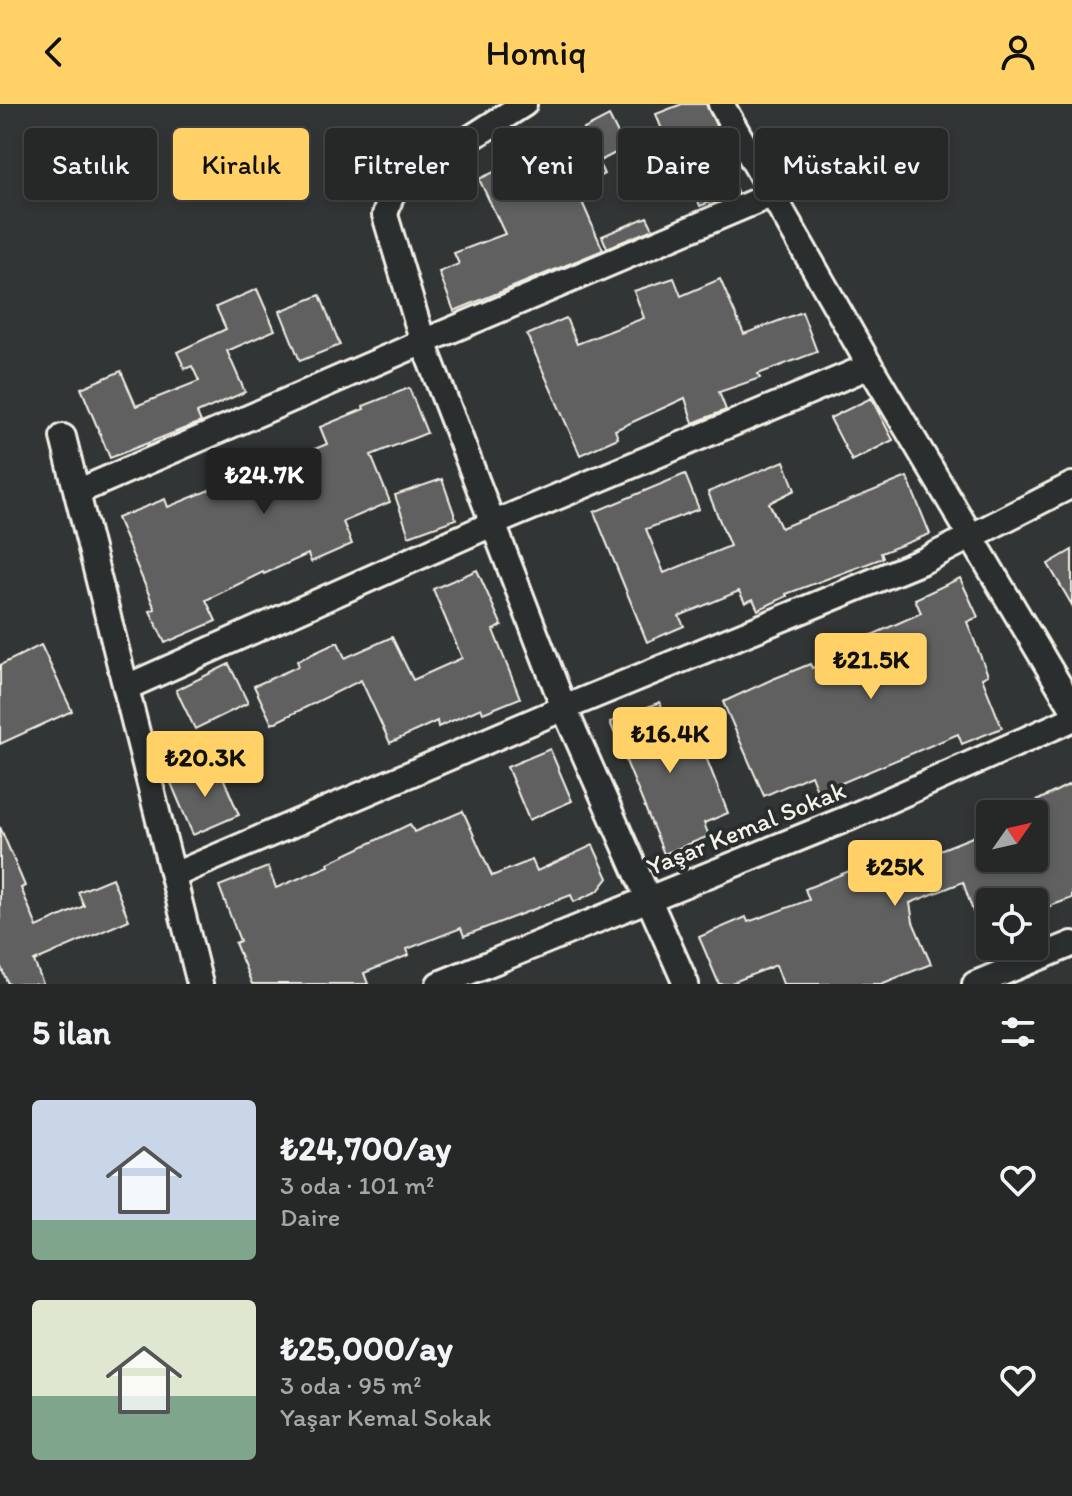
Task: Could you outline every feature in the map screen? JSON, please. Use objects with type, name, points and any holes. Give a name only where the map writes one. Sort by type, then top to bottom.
[{"type":"street","points":[[524,104],[402,182],[387,204],[385,215],[423,342],[564,708],[686,984]]},
{"type":"street","points":[[721,104],[755,163]]},
{"type":"street","points":[[77,492],[759,200]]},
{"type":"street","points":[[776,200],[970,538],[1072,707]]},
{"type":"street","points":[[127,687],[492,524],[870,366]]},
{"type":"street","points":[[63,437],[200,984]]},
{"type":"street","points":[[174,875],[564,708],[925,560],[1072,485]]},
{"type":"street","name":"Yaşar Kemal Sokak","points":[[439,984],[851,817],[1072,719]]},
{"type":"street","points":[[975,984],[1072,944]]},
{"type":"building","points":[[682,104],[706,104],[717,128],[661,128],[656,114]]},
{"type":"building","points":[[609,116],[618,134],[618,152],[602,160],[602,128],[586,128]]},
{"type":"building","points":[[493,172],[493,200],[581,200],[603,250],[454,311],[439,272],[459,264],[454,253],[505,234],[479,179]]},
{"type":"building","points":[[698,200],[716,200],[700,206]]},
{"type":"building","points":[[647,217],[653,229],[607,248],[602,236]]},
{"type":"building","points":[[674,278],[681,296],[720,279],[744,334],[802,312],[817,352],[758,374],[760,378],[719,392],[726,410],[693,423],[685,398],[615,430],[618,438],[580,455],[527,335],[566,318],[577,344],[644,318],[634,291]]},
{"type":"building","points":[[257,289],[275,330],[227,351],[245,392],[197,413],[201,422],[110,458],[81,388],[121,371],[136,406],[199,381],[192,366],[185,369],[177,352],[226,329],[216,307]]},
{"type":"building","points":[[320,295],[340,345],[300,361],[280,311]]},
{"type":"building","points":[[409,388],[427,433],[371,455],[390,502],[343,522],[352,544],[311,562],[308,554],[206,600],[216,621],[165,643],[150,611],[155,609],[117,518],[165,499],[168,507],[229,482],[225,473],[257,460],[262,471],[327,444],[320,427]]},
{"type":"building","points":[[871,398],[893,440],[852,461],[830,418]]},
{"type":"building","points":[[784,461],[795,490],[769,503],[781,528],[907,477],[930,534],[881,553],[883,558],[786,594],[758,610],[753,599],[745,603],[739,591],[679,616],[684,626],[647,642],[594,512],[685,474],[699,509],[646,529],[664,573],[730,546],[708,492]]},
{"type":"building","points":[[442,479],[456,519],[409,536],[395,495]]},
{"type":"building","points":[[1072,550],[1072,605],[1048,564]]},
{"type":"building","points":[[477,570],[502,626],[493,630],[520,698],[483,713],[481,708],[438,727],[437,721],[390,743],[361,680],[272,724],[254,686],[299,666],[297,661],[338,642],[345,658],[392,637],[413,680],[462,658],[433,589]]},
{"type":"building","points":[[960,578],[978,617],[967,622],[988,675],[982,678],[1002,728],[962,744],[958,734],[818,793],[811,775],[764,796],[723,702],[810,664],[812,668],[867,644],[865,638],[921,613],[915,599]]},
{"type":"building","points":[[41,645],[72,711],[0,744],[0,665]]},
{"type":"building","points":[[229,664],[248,703],[195,729],[176,690]]},
{"type":"building","points":[[660,702],[668,723],[689,714],[728,813],[704,823],[709,836],[664,854],[610,722]]},
{"type":"building","points":[[550,749],[572,801],[529,820],[507,767]]},
{"type":"building","points":[[217,763],[239,815],[193,835],[171,783]]},
{"type":"building","points":[[1072,783],[1072,898],[1048,907],[1048,888],[976,888],[976,920],[963,882],[910,903],[913,922],[931,964],[881,984],[783,984],[776,965],[729,984],[719,984],[699,937],[746,917],[748,922],[809,900],[805,889],[886,856],[892,869],[976,836],[976,872],[1048,872],[1048,800],[1039,800]]},
{"type":"building","points":[[463,811],[492,876],[532,860],[537,871],[593,845],[608,878],[598,891],[574,902],[571,895],[464,936],[461,928],[407,949],[409,955],[364,973],[368,984],[252,984],[235,943],[240,941],[219,886],[268,867],[276,888],[329,866],[328,863],[410,824],[414,832]]},
{"type":"building","points":[[0,827],[25,886],[21,888],[37,927],[84,906],[78,892],[112,878],[129,920],[34,961],[43,984],[8,984],[0,965]]}]
